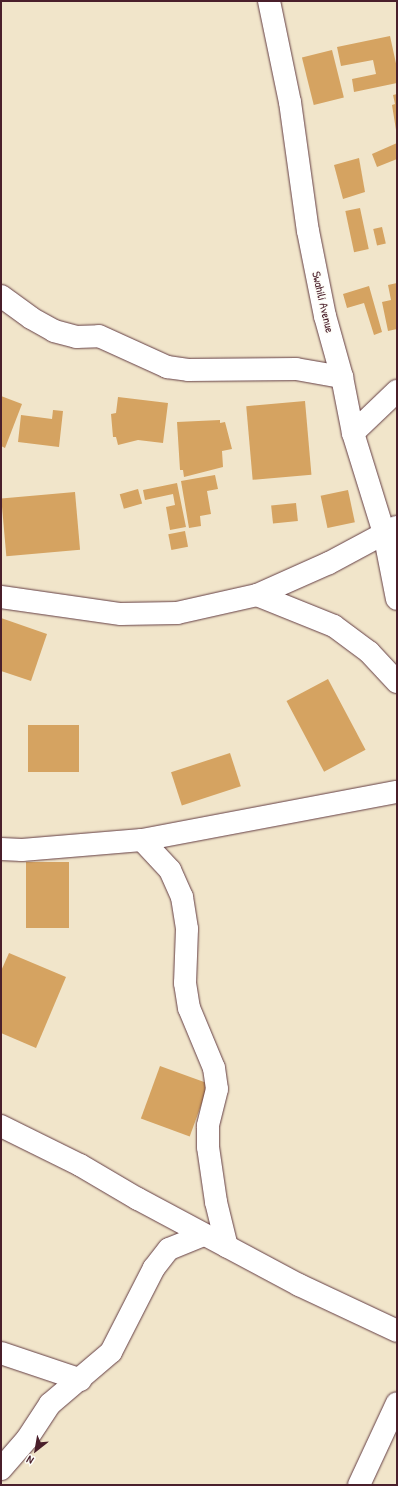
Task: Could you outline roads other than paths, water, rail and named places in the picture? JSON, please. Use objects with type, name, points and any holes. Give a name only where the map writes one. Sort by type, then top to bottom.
[{"type":"street","name":"Swahili Avenue","points":[[269,1],[290,102],[318,279],[342,376],[353,433],[391,530],[397,600]]},
{"type":"street","points":[[1,296],[30,318],[54,331],[76,337],[99,336],[168,367],[188,370],[296,369],[342,376]]},
{"type":"street","points":[[353,433],[397,391]]},
{"type":"street","points":[[1,597],[121,614],[177,613],[257,594],[329,563],[391,530]]},
{"type":"street","points":[[257,594],[334,626],[369,652],[397,682]]},
{"type":"street","points":[[1,849],[22,850],[142,840],[397,792]]},
{"type":"street","points":[[142,840],[170,870],[182,897],[187,929],[185,983],[189,1008],[214,1068],[218,1089],[208,1126],[208,1147],[216,1202],[227,1247]]},
{"type":"street","points":[[1,1126],[80,1165],[203,1235],[299,1286],[397,1331]]},
{"type":"street","points":[[1,1468],[27,1439],[50,1404],[81,1380],[111,1352],[154,1268],[169,1249],[203,1235]]},
{"type":"street","points":[[1,1353],[81,1380]]},
{"type":"street","points":[[359,1485],[397,1403]]}]
